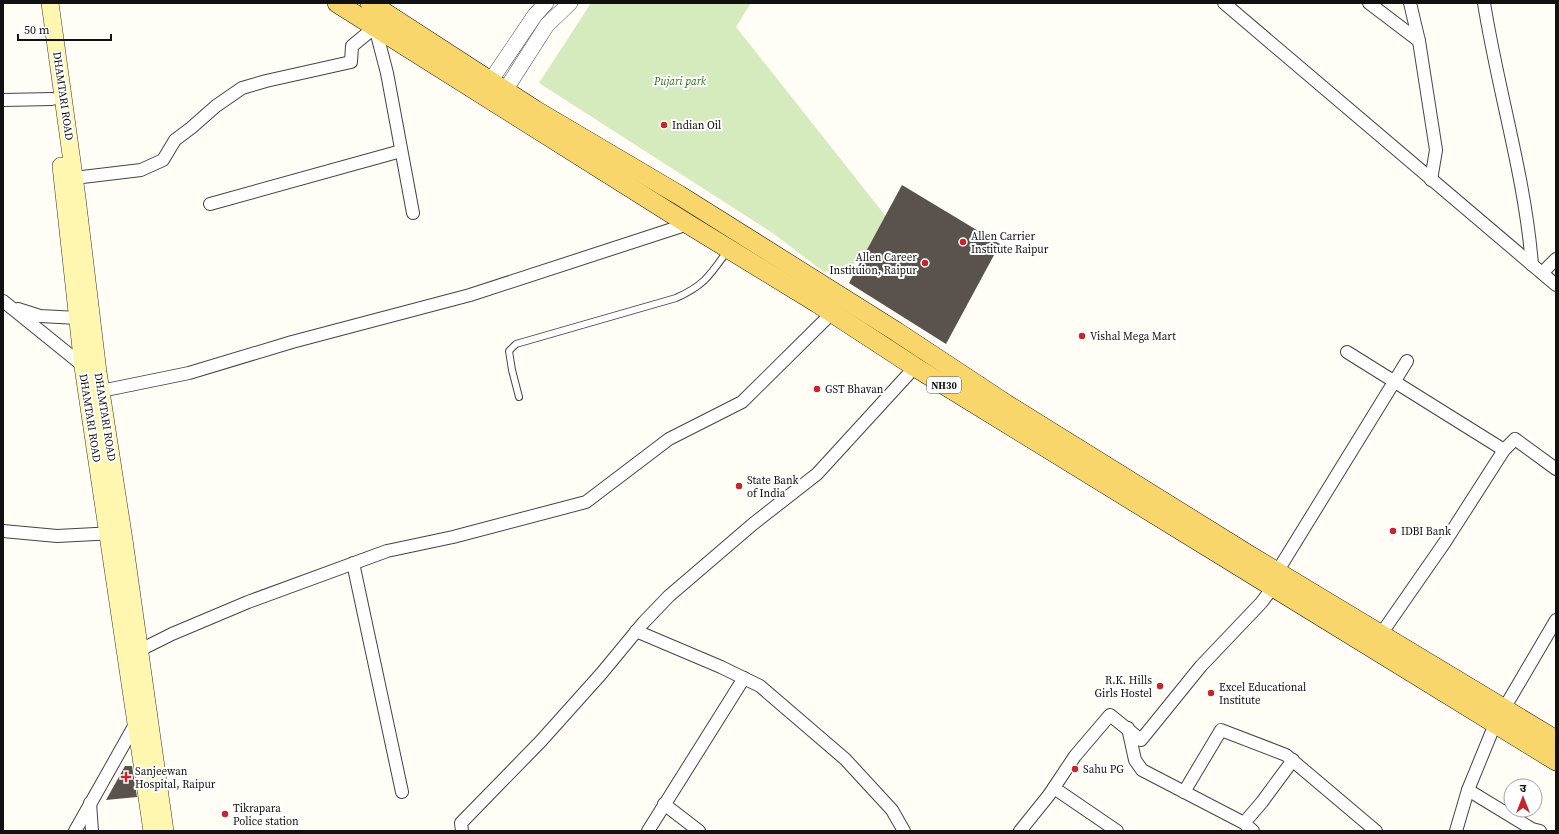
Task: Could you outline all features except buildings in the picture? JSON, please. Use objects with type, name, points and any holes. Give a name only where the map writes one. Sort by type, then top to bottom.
[{"type":"main road","name":"DHAMTARI ROAD","points":[[38,3],[59,147],[78,318],[90,370],[116,533],[143,720],[165,831]]},
{"type":"main road","name":"DHAMTARI ROAD","points":[[50,3],[74,178],[90,370],[101,390],[116,533],[140,650],[143,720],[152,831]]},
{"type":"main road","name":"NH30","points":[[337,3],[375,27],[679,195],[897,332],[1276,579],[1381,634],[1500,716],[1556,761]]},
{"type":"main road","name":"NH30","points":[[370,3],[494,92],[688,224],[832,312],[915,367],[1276,579],[1500,716],[1556,740]]},
{"type":"street","points":[[494,92],[535,15],[546,3]]},
{"type":"street","points":[[494,92],[547,25],[570,3]]},
{"type":"street","points":[[1224,3],[1556,285]]},
{"type":"street","points":[[1369,3],[1419,41]]},
{"type":"street","points":[[1410,3],[1419,41],[1436,150],[1431,180]]},
{"type":"street","points":[[1486,4],[1492,53],[1519,170],[1530,234],[1532,264]]},
{"type":"street","points":[[74,178],[141,170],[162,160],[175,140],[216,106],[242,88],[266,81],[351,62],[352,46],[375,27],[387,73],[413,213]]},
{"type":"street","points":[[3,100],[52,100]]},
{"type":"street","points":[[210,204],[401,151]]},
{"type":"street","points":[[101,390],[189,373],[292,342],[470,295],[688,224]]},
{"type":"street","points":[[1542,273],[1556,259]]},
{"type":"street","points":[[6,304],[40,316],[78,318]]},
{"type":"street","points":[[6,304],[90,370]]},
{"type":"street","points":[[140,650],[172,634],[248,602],[387,551],[453,537],[586,502],[669,439],[742,402],[832,312]]},
{"type":"street","points":[[1347,352],[1504,450]]},
{"type":"street","points":[[1020,831],[1054,788],[1075,756],[1110,715],[1142,740],[1201,666],[1261,603],[1407,361]]},
{"type":"street","points":[[462,831],[461,824],[541,740],[601,674],[636,631],[669,596],[759,520],[817,474],[915,367]]},
{"type":"street","points":[[1381,634],[1445,542],[1504,450],[1515,439],[1556,469]]},
{"type":"street","points":[[3,531],[57,536],[116,533]]},
{"type":"street","points":[[353,563],[402,792]]},
{"type":"street","points":[[1456,831],[1468,790],[1500,716],[1556,620]]},
{"type":"street","points":[[636,631],[760,686],[845,759],[892,810],[904,831]]},
{"type":"street","points":[[648,831],[744,678]]},
{"type":"street","points":[[75,831],[90,803],[143,720]]},
{"type":"street","points":[[1128,728],[1135,760],[1142,770],[1248,827],[1262,802],[1293,760]]},
{"type":"street","points":[[1184,792],[1221,730],[1254,741],[1286,755],[1376,831]]},
{"type":"street","points":[[1054,788],[1117,831]]},
{"type":"street","points":[[1468,790],[1532,829],[1540,831]]},
{"type":"street","points":[[90,803],[92,831]]},
{"type":"street","points":[[664,804],[699,831]]},
{"type":"lane","points":[[519,397],[509,359],[509,351],[516,344],[676,298],[694,290],[704,282],[729,249]]},
{"type":"green space","name":"Pujari park","points":[[591,3],[751,3],[736,27],[911,248],[824,272],[774,234],[539,83]]},
{"type":"place","name":"Indian Oil","points":[[664,125]]},
{"type":"place","name":"Allen Carrier Institute Raipur","points":[[963,242]]},
{"type":"place","name":"Allen Career Instituion, Raipur","points":[[925,263]]},
{"type":"place","name":"Vishal Mega Mart","points":[[1082,336]]},
{"type":"place","name":"GST Bhavan","points":[[817,389]]},
{"type":"place","name":"State Bank of India","points":[[739,486]]},
{"type":"place","name":"IDBI Bank","points":[[1393,531]]},
{"type":"place","name":"R.K. Hills Girls Hostel","points":[[1160,686]]},
{"type":"place","name":"Excel Educational Institute","points":[[1211,693]]},
{"type":"place","name":"Sahu PG","points":[[1075,769]]},
{"type":"place","name":"Sanjeewan Hospital, Raipur","points":[[126,777]]},
{"type":"place","name":"Tikrapara Police station","points":[[225,814]]}]
